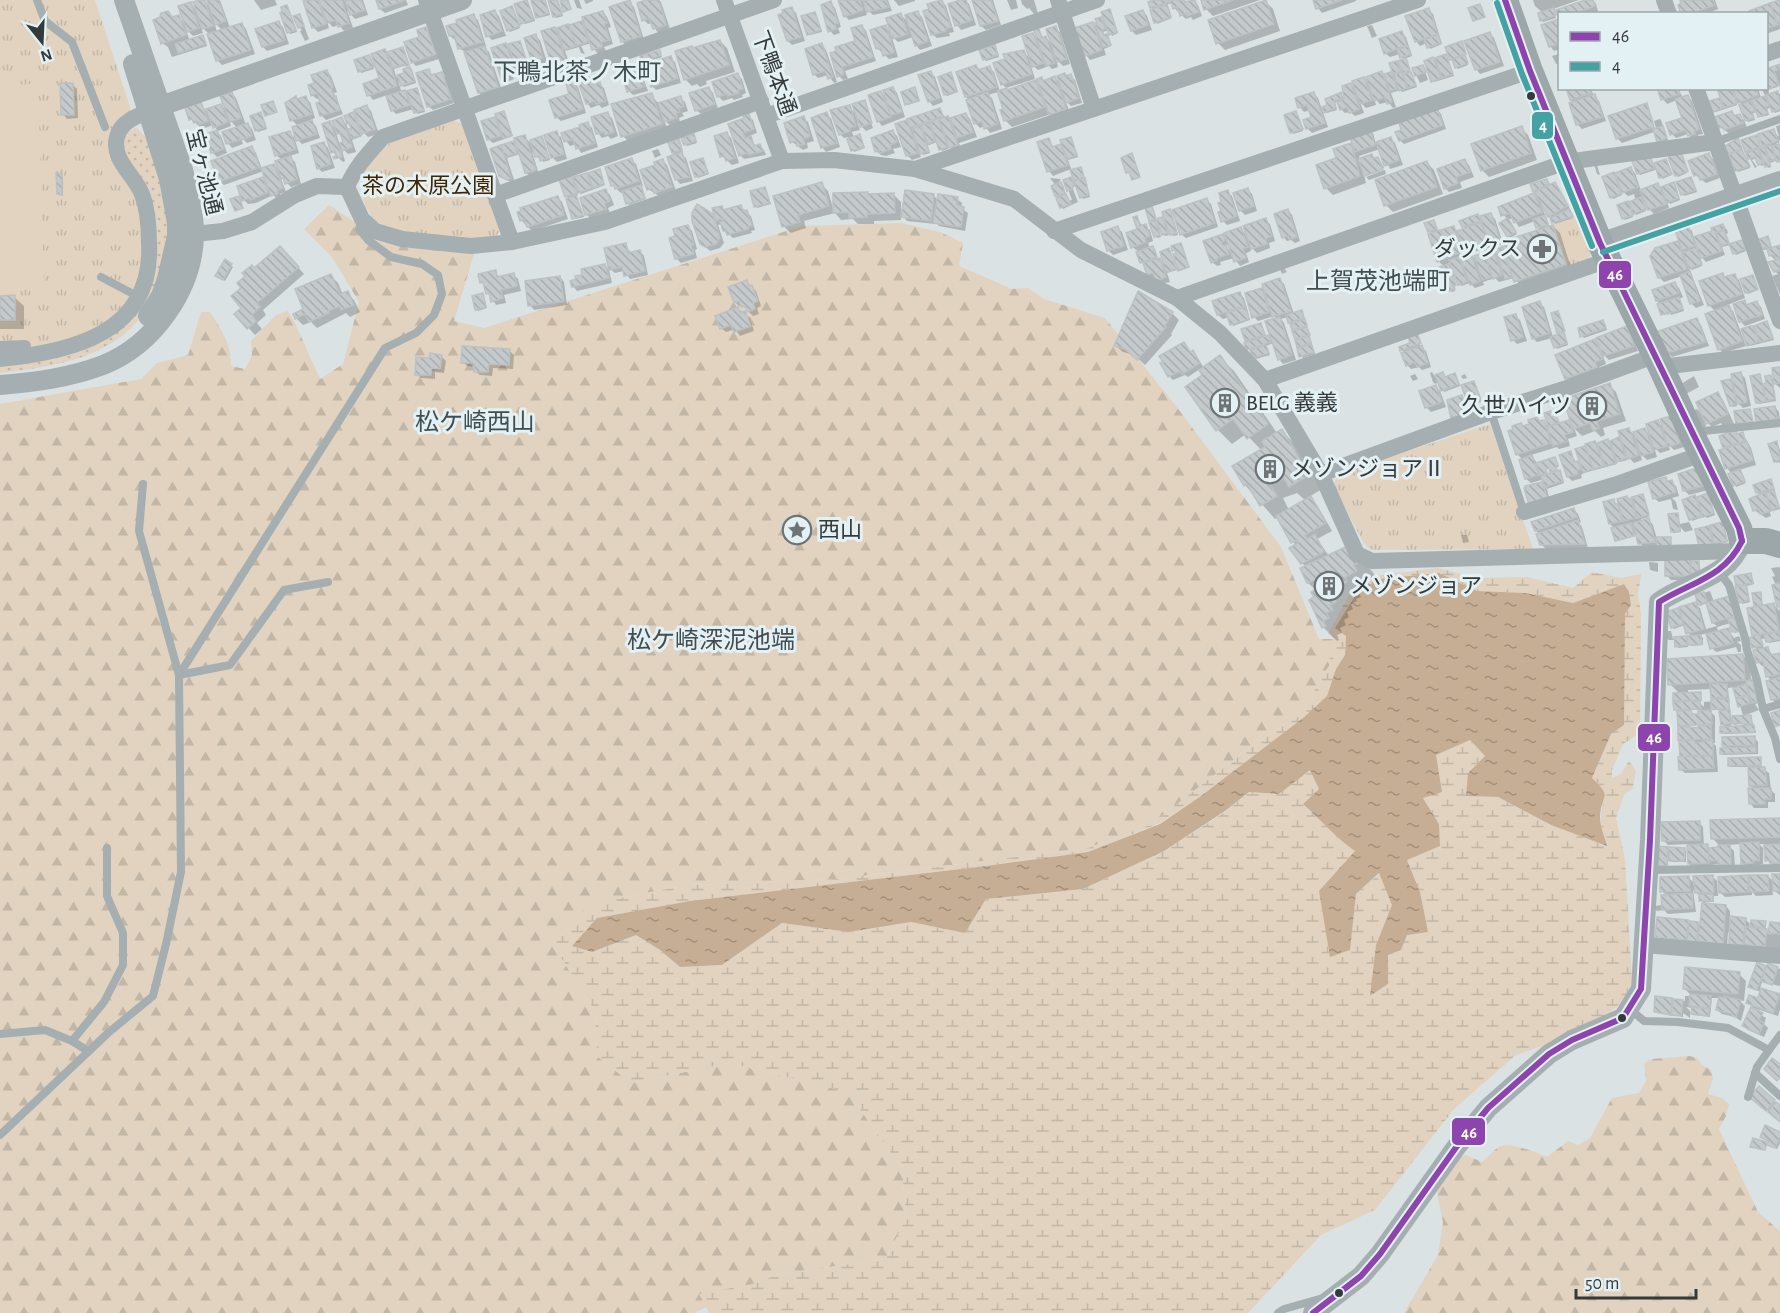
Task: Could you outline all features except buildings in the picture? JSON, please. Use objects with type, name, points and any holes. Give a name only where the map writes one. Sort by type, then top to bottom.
[{"type":"main road","points":[[1505,0],[1566,162],[1604,251],[1696,444],[1739,528],[1741,546],[1766,541],[1780,545]]},
{"type":"street","points":[[0,359],[52,353],[96,338],[109,331],[121,320],[139,297],[148,274],[150,256],[146,206],[141,191],[118,157],[116,146],[120,129],[128,121],[154,109],[428,6],[462,0]]},
{"type":"street","points":[[774,0],[727,8],[465,110],[383,137],[352,174],[347,187],[363,219],[375,231],[402,239],[471,246],[512,242],[606,222],[782,161],[834,160],[915,169],[1014,199],[1081,250],[1177,298],[1220,333],[1264,380],[1321,474],[1357,554],[1372,561],[1741,546]]},
{"type":"street","points":[[495,195],[763,108],[1060,6],[1097,0]]},
{"type":"street","points":[[915,169],[1418,0]]},
{"type":"street","name":"宝ヶ池通","points":[[0,377],[63,367],[106,352],[137,329],[152,312],[161,296],[172,262],[177,223],[154,109],[124,1]]},
{"type":"street","points":[[428,6],[512,242]]},
{"type":"street","points":[[1060,6],[1094,109]]},
{"type":"street","name":"下鴨本通","points":[[727,8],[782,161]]},
{"type":"street","points":[[1054,231],[1530,70]]},
{"type":"street","points":[[1697,90],[1779,313]]},
{"type":"street","name":"宝ヶ池通","points":[[0,385],[67,376],[104,364],[135,345],[162,320],[175,300],[191,258],[194,234],[193,215],[183,170],[154,109]]},
{"type":"street","points":[[1177,298],[1566,162],[1715,142]]},
{"type":"street","points":[[1264,380],[1604,251],[1780,181]]},
{"type":"street","points":[[194,234],[223,231],[252,222],[295,195],[317,186],[347,187]]},
{"type":"street","points":[[0,347],[25,346]]},
{"type":"street","points":[[1321,474],[1491,412],[1658,361],[1780,353]]},
{"type":"street","points":[[1524,512],[1614,485],[1696,444]]},
{"type":"street","points":[[1313,1313],[1361,1276],[1380,1254],[1457,1146],[1488,1108],[1549,1054],[1572,1040],[1623,1018],[1641,989],[1659,602],[1671,593],[1701,582],[1719,572],[1741,546]]},
{"type":"street","points":[[1644,945],[1780,956]]},
{"type":"lane","points":[[37,0],[45,21],[72,42],[105,127]]},
{"type":"lane","points":[[1715,142],[1780,119]]},
{"type":"lane","points":[[179,675],[385,348],[416,333],[434,315],[442,294],[438,275],[422,264],[391,257],[375,246],[359,229],[363,219]]},
{"type":"lane","points":[[101,277],[139,297]]},
{"type":"lane","points":[[1491,412],[1524,512]]},
{"type":"lane","points":[[1696,444],[1780,423]]},
{"type":"lane","points":[[0,1135],[88,1051],[153,996],[166,944],[181,872],[179,675],[139,531],[142,484]]},
{"type":"lane","points":[[1719,572],[1730,585],[1763,709],[1775,738],[1780,759]]},
{"type":"lane","points":[[179,675],[230,665],[284,590],[328,582]]},
{"type":"lane","points":[[1763,709],[1780,704]]},
{"type":"lane","points":[[72,1041],[104,1002],[123,965],[123,933],[107,896],[107,848]]},
{"type":"lane","points":[[1648,870],[1780,868]]},
{"type":"lane","points":[[1629,1008],[1644,1021],[1678,1022],[1728,1028],[1780,1054]]},
{"type":"lane","points":[[0,1034],[45,1030],[72,1041],[88,1051]]},
{"type":"lane","points":[[1748,1097],[1757,1067],[1780,1035]]},
{"type":"lane","points":[[1755,1073],[1780,1096]]},
{"type":"lane","points":[[1278,1313],[1284,1309],[1340,1293]]},
{"type":"green space","points":[[0,0],[95,0],[131,110],[111,131],[139,199],[148,259],[127,309],[95,335],[0,354]]},
{"type":"green space","points":[[38,84],[44,282],[0,284],[0,85]]},
{"type":"green space","name":"茶の木原公園","points":[[450,119],[465,125],[502,228],[496,236],[433,241],[378,225],[365,206],[362,191],[365,169],[375,156],[391,142]]},
{"type":"green space","points":[[136,127],[152,148],[162,177],[167,207],[169,234],[152,301],[132,327],[116,341],[101,349],[68,361],[34,369],[0,373],[0,367],[70,354],[105,341],[132,320],[148,293],[157,263],[156,242],[123,148],[125,135]]},
{"type":"green space","points":[[329,205],[379,238],[474,254],[454,321],[484,328],[802,226],[901,223],[940,232],[963,243],[959,266],[1012,289],[1028,288],[1044,299],[1105,318],[1176,406],[1281,547],[1319,639],[1336,639],[1330,651],[1329,666],[1299,716],[1249,748],[1150,825],[1088,848],[838,879],[688,885],[589,904],[553,945],[595,1011],[597,1056],[631,1083],[729,1063],[848,1092],[902,1169],[906,1218],[886,1259],[780,1274],[753,1284],[694,1313],[0,1313],[0,404],[141,379],[157,363],[188,355],[201,312],[210,312],[222,331],[228,344],[231,366],[245,369],[252,355],[251,341],[276,315],[288,311],[320,379],[343,364],[359,302],[332,257],[304,229]]},
{"type":"green space","points":[[1575,217],[1592,251],[1587,262],[1568,268],[1553,225]]},
{"type":"green space","points":[[1490,424],[1533,549],[1376,550],[1370,549],[1363,542],[1333,485],[1339,474]]},
{"type":"green space","points":[[1438,568],[1477,578],[1527,577],[1573,588],[1592,572],[1621,578],[1641,574],[1638,595],[1641,613],[1640,733],[1623,744],[1612,770],[1612,778],[1621,774],[1629,761],[1636,771],[1633,788],[1624,795],[1616,818],[1625,859],[1632,982],[1624,1000],[1605,1017],[1551,1043],[1516,1055],[1454,1109],[1375,1210],[1321,1235],[1248,1313],[709,1313],[699,1294],[753,1284],[780,1274],[886,1259],[906,1218],[902,1169],[848,1092],[729,1063],[631,1083],[597,1056],[595,1011],[553,945],[589,904],[688,885],[838,879],[1088,848],[1150,825],[1249,748],[1299,716],[1329,666],[1330,651],[1335,639],[1328,634],[1352,589],[1374,576]],"holes":[[[1439,573],[1477,591],[1526,593],[1573,603],[1624,584],[1631,604],[1625,614],[1611,734],[1592,778],[1605,796],[1601,820],[1607,846],[1551,825],[1498,797],[1467,796],[1468,773],[1485,756],[1470,740],[1435,755],[1423,798],[1439,824],[1407,860],[1420,892],[1388,955],[1388,984],[1371,996],[1376,945],[1392,905],[1380,873],[1356,894],[1350,950],[1356,851],[1335,835],[1303,804],[1319,789],[1310,769],[1279,794],[1249,792],[1225,812],[1164,851],[1083,889],[986,899],[965,933],[911,922],[849,932],[782,923],[722,965],[680,967],[660,950],[636,935],[592,952],[572,946],[597,918],[690,901],[1088,852],[1160,823],[1201,796],[1303,718],[1327,696],[1336,669],[1345,655],[1346,636],[1335,628],[1413,577]]]},
{"type":"green space","points":[[1689,1056],[1697,1058],[1702,1065],[1711,1070],[1713,1078],[1708,1094],[1722,1098],[1729,1104],[1719,1129],[1758,1212],[1780,1231],[1780,1313],[1404,1313],[1438,1255],[1443,1222],[1436,1188],[1462,1156],[1466,1155],[1482,1162],[1501,1146],[1511,1145],[1547,1157],[1568,1141],[1578,1145],[1590,1138],[1612,1098],[1639,1093],[1646,1081],[1644,1063],[1652,1059]]},
{"type":"water","points":[[1439,573],[1477,591],[1526,593],[1573,603],[1624,584],[1629,592],[1631,605],[1625,614],[1624,725],[1611,734],[1592,778],[1603,790],[1605,796],[1600,817],[1607,846],[1551,825],[1498,797],[1466,796],[1468,773],[1485,756],[1470,740],[1436,755],[1442,792],[1423,798],[1439,824],[1440,846],[1407,860],[1420,892],[1428,932],[1407,935],[1401,950],[1388,955],[1388,984],[1370,996],[1376,945],[1392,905],[1379,873],[1356,894],[1350,950],[1330,957],[1319,891],[1355,851],[1303,804],[1319,789],[1310,770],[1279,794],[1249,792],[1225,811],[1164,851],[1083,889],[986,899],[965,933],[911,922],[849,932],[782,923],[722,965],[680,967],[660,950],[636,935],[592,952],[572,946],[597,918],[690,901],[1088,852],[1160,824],[1201,796],[1303,718],[1327,696],[1336,669],[1345,655],[1346,636],[1335,628],[1359,590],[1380,579]]},
{"type":"transit line","name":"46","points":[[1505,0],[1530,71],[1600,243],[1739,528],[1742,541]]},
{"type":"transit line","name":"4","points":[[1497,3],[1522,74],[1592,246]]},
{"type":"transit line","name":"4","points":[[1603,252],[1780,191]]},
{"type":"transit line","name":"46","points":[[1313,1313],[1361,1276],[1380,1254],[1457,1146],[1488,1108],[1549,1054],[1572,1040],[1623,1018],[1641,989],[1650,840],[1659,602],[1716,571],[1735,553],[1742,541]]},
{"type":"place","name":"ダックス","points":[[1542,249]]},
{"type":"place","name":"BELG 義義","points":[[1225,403]]},
{"type":"place","name":"久世ハイツ","points":[[1592,406]]},
{"type":"place","name":"メゾンジョアⅡ","points":[[1270,469]]},
{"type":"place","name":"西山","points":[[797,530]]},
{"type":"place","name":"メゾンジョア","points":[[1329,586]]},
{"type":"district","name":"下鴨北茶ノ木町","points":[[577,73]]},
{"type":"district","name":"上賀茂池端町","points":[[1378,282]]},
{"type":"district","name":"松ケ崎西山","points":[[475,423]]},
{"type":"district","name":"松ケ崎深泥池端","points":[[711,641]]}]
